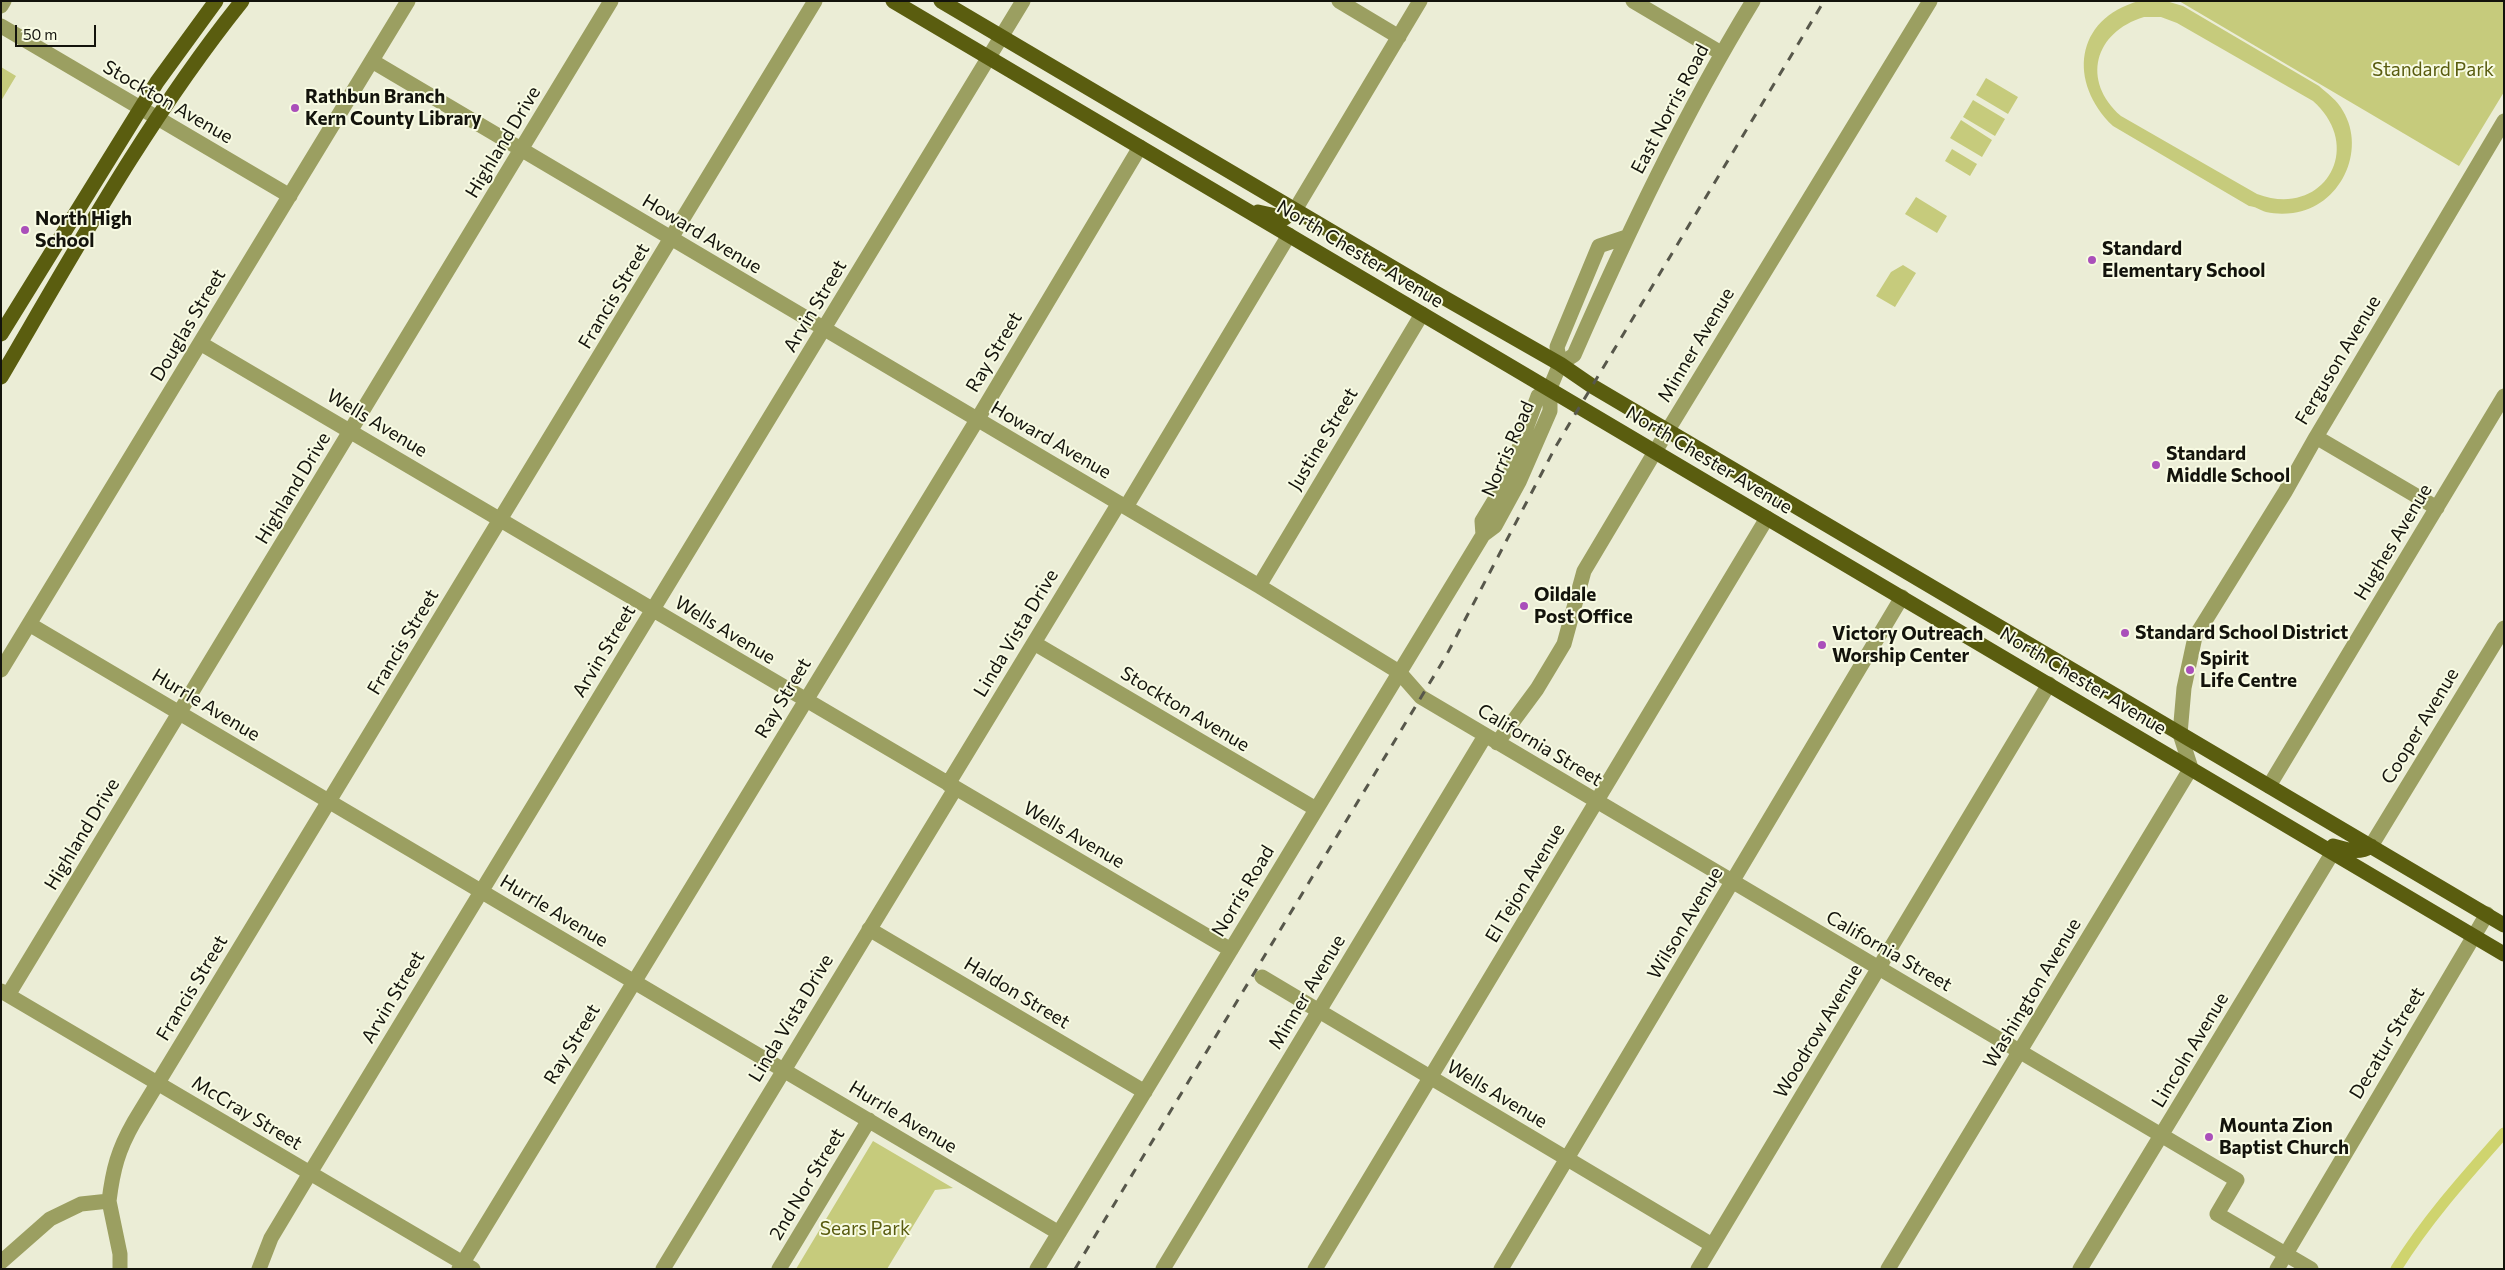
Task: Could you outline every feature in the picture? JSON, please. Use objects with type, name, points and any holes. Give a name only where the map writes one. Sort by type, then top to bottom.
[{"type":"main road","points":[[1,334],[140,109],[216,1]]},
{"type":"main road","points":[[1,377],[156,119],[206,45],[242,1]]},
{"type":"main road","name":"North Chester Avenue","points":[[893,1],[2504,954]]},
{"type":"main road","name":"North Chester Avenue","points":[[942,1],[1560,364],[1592,386],[2504,925]]},
{"type":"main road","points":[[1246,210],[1286,218],[1295,210]]},
{"type":"main road","points":[[45,303],[44,284],[58,262],[56,256],[50,253]]},
{"type":"main road","points":[[2314,841],[2352,851],[2364,851],[2371,846]]},
{"type":"street","points":[[1,6],[4,1]]},
{"type":"street","name":"Douglas Street","points":[[1,670],[408,1]]},
{"type":"street","name":"Highland Drive","points":[[4,993],[179,713],[611,1]]},
{"type":"street","name":"Francis Street","points":[[120,1269],[120,1254],[109,1201],[112,1171],[120,1146],[815,1]]},
{"type":"street","name":"Arvin Street","points":[[259,1269],[271,1238],[310,1173],[1023,1]]},
{"type":"street","points":[[1339,1],[1399,37]]},
{"type":"street","points":[[1295,210],[1420,1]]},
{"type":"street","points":[[1633,1],[1721,53]]},
{"type":"street","name":"East Norris Road","points":[[1560,364],[1574,355],[1626,237],[1721,53],[1753,1]]},
{"type":"street","name":"Minner Avenue","points":[[1163,1269],[1319,1011],[1491,739],[1537,690],[1564,644],[1584,572],[1655,451],[1930,1]]},
{"type":"street","name":"Stockton Avenue","points":[[1,26],[156,119],[290,196]]},
{"type":"street","name":"Howard Avenue","points":[[372,61],[1259,586],[1399,672]]},
{"type":"street","name":"Ferguson Avenue","points":[[2180,734],[2184,688],[2195,637],[2499,141],[2504,121]]},
{"type":"street","name":"Ray Street","points":[[465,1267],[633,981],[977,420],[1140,147]]},
{"type":"street","name":"Linda Vista Drive","points":[[663,1269],[869,929],[1034,643],[1289,235]]},
{"type":"street","name":"East Norris Road","points":[[1550,388],[1560,364],[1557,347],[1599,246],[1626,237]]},
{"type":"street","name":"Justine Street","points":[[1259,586],[1422,314]]},
{"type":"street","name":"Wells Avenue","points":[[200,343],[1230,950]]},
{"type":"street","name":"Norris Road","points":[[1037,1269],[1483,534],[1495,526],[1519,482],[1550,411],[1550,388]]},
{"type":"street","name":"Hughes Avenue","points":[[2269,786],[2504,396]]},
{"type":"street","points":[[2316,437],[2437,508]]},
{"type":"street","name":"El Tejon Avenue","points":[[1315,1269],[1767,518]]},
{"type":"street","name":"Wilson Avenue","points":[[1501,1269],[1902,597]]},
{"type":"street","name":"Hurrle Avenue","points":[[29,624],[1059,1233]]},
{"type":"street","name":"Cooper Avenue","points":[[2371,846],[2504,628]]},
{"type":"street","name":"Stockton Avenue","points":[[1034,643],[1316,810]]},
{"type":"street","name":"California Street","points":[[1399,672],[1421,697],[2237,1180],[2217,1214],[2311,1269]]},
{"type":"street","name":"Woodrow Avenue","points":[[1698,1269],[2049,684]]},
{"type":"street","points":[[2180,734],[2191,768]]},
{"type":"street","name":"Washington Avenue","points":[[1888,1269],[2191,768]]},
{"type":"street","name":"Lincoln Avenue","points":[[2080,1269],[2333,852]]},
{"type":"street","name":"Decatur Street","points":[[2277,1269],[2487,914]]},
{"type":"street","name":"Haldon Street","points":[[869,929],[1145,1092]]},
{"type":"street","name":"Wells Avenue","points":[[1262,977],[1712,1245]]},
{"type":"street","name":"McCray Street","points":[[4,993],[310,1173],[465,1267]]},
{"type":"street","name":"2nd Nor Street","points":[[779,1269],[869,1120]]},
{"type":"street","points":[[1,1262],[50,1219],[82,1204],[109,1201]]},
{"type":"green space","points":[[2139,1],[2166,1],[2183,6],[2319,86],[2338,104],[2350,127],[2352,143],[2350,159],[2345,175],[2336,189],[2310,209],[2293,213],[2266,212],[2249,206],[2113,126],[2099,109],[2089,91],[2084,72],[2085,54],[2090,37],[2101,22],[2117,10]],"holes":[[[2144,17],[2161,17],[2177,23],[2313,101],[2329,120],[2336,139],[2336,158],[2330,174],[2318,188],[2301,197],[2281,199],[2257,194],[2121,116],[2108,102],[2101,88],[2098,73],[2099,59],[2104,46],[2114,34],[2127,24]]]},
{"type":"green space","name":"Standard Park","points":[[2179,1],[2504,1],[2504,92],[2459,166]]},
{"type":"green space","points":[[1,67],[16,76],[1,101]]},
{"type":"green space","points":[[1986,78],[2018,97],[2008,114],[1976,95]]},
{"type":"green space","points":[[1973,100],[2005,119],[1995,136],[1963,117]]},
{"type":"green space","points":[[1961,120],[1992,140],[1982,157],[1950,138]]},
{"type":"green space","points":[[1952,149],[1977,164],[1970,176],[1945,161]]},
{"type":"green space","points":[[1916,197],[1947,216],[1937,233],[1905,214]]},
{"type":"green space","points":[[1903,265],[1916,273],[1895,307],[1876,296],[1891,272]]},
{"type":"green space","name":"Sears Park","points":[[873,1141],[953,1188],[935,1190],[887,1269],[796,1269]]},
{"type":"waterway","points":[[2396,1269],[2434,1216],[2504,1133]]},
{"type":"railway","points":[[1075,1269],[1446,656],[1556,446],[1824,1]]},
{"type":"place","name":"Rathbun Branch Kern County Library","points":[[295,108]]},
{"type":"place","name":"North High School","points":[[25,230]]},
{"type":"place","name":"Standard Elementary School","points":[[2092,260]]},
{"type":"place","name":"Standard Middle School","points":[[2156,465]]},
{"type":"place","name":"Oildale Post Office","points":[[1524,606]]},
{"type":"place","name":"Standard School District","points":[[2125,633]]},
{"type":"place","name":"Victory Outreach Worship Center","points":[[1822,645]]},
{"type":"place","name":"Spirit Life Centre","points":[[2190,670]]},
{"type":"place","name":"Mounta Zion Baptist Church","points":[[2209,1137]]}]
